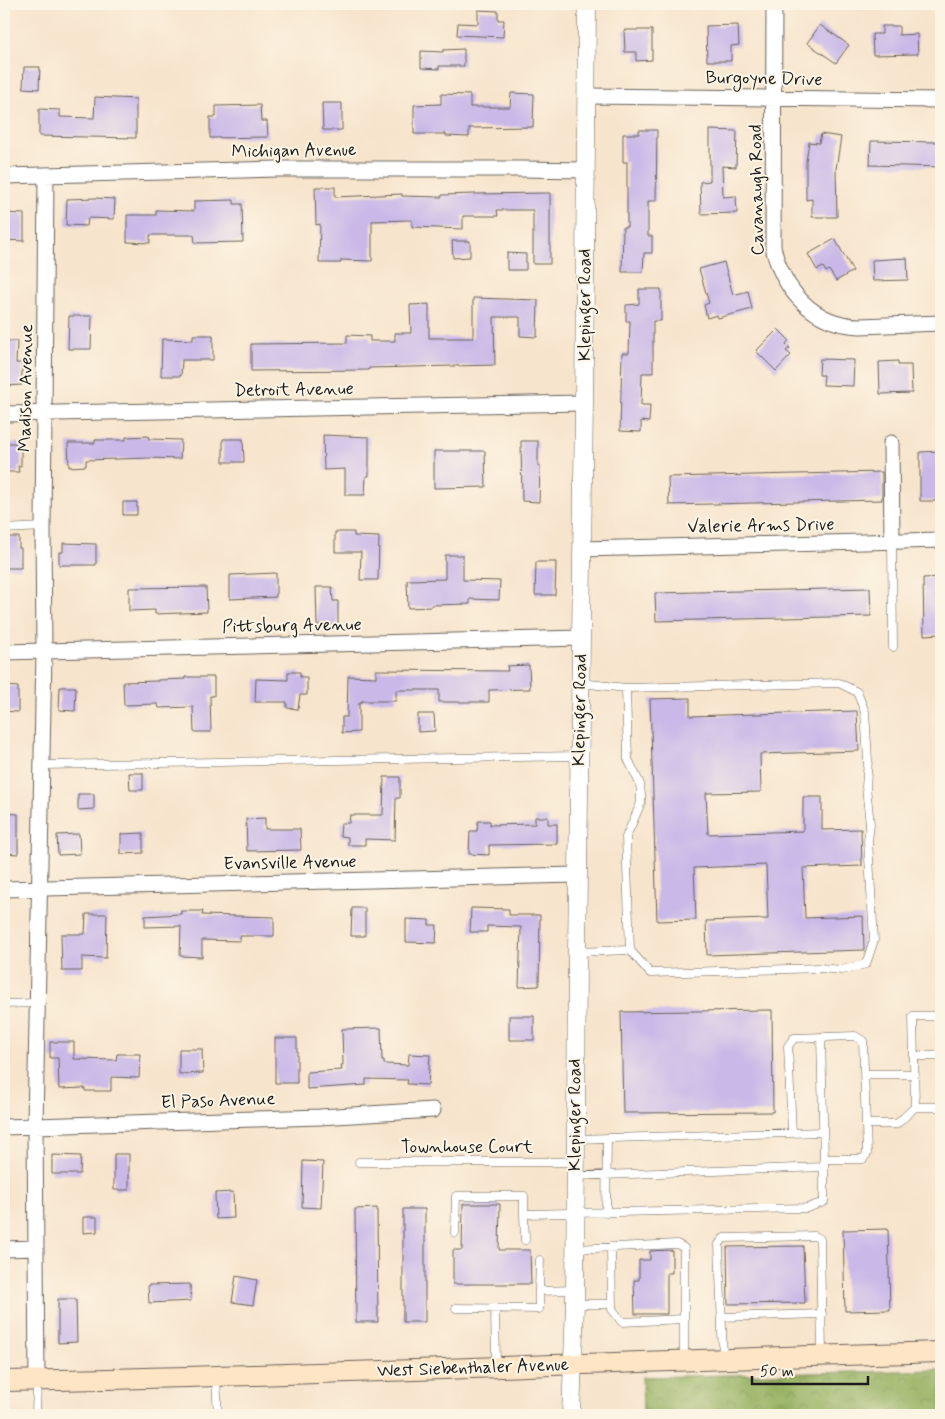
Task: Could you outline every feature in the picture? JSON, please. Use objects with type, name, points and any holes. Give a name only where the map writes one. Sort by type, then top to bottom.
[{"type":"main road","name":"West Siebenthaler Avenue","points":[[4,1381],[574,1365],[723,1358],[941,1352]]},
{"type":"street","name":"Klepinger Road","points":[[571,1415],[575,1297],[577,875],[584,403],[587,4]]},
{"type":"street","name":"Cavanaugh Road","points":[[774,4],[773,247],[781,274],[799,299],[825,318],[848,325],[941,323]]},
{"type":"street","name":"Burgoyne Drive","points":[[586,96],[941,100]]},
{"type":"street","name":"Michigan Avenue","points":[[4,176],[278,169],[586,170]]},
{"type":"street","name":"Madison Avenue","points":[[37,1381],[35,1126],[38,888],[44,651],[43,527],[46,176]]},
{"type":"street","name":"Detroit Avenue","points":[[4,414],[584,403]]},
{"type":"street","points":[[892,442],[892,542]]},
{"type":"street","name":"Valerie Arms Drive","points":[[582,549],[941,540]]},
{"type":"street","name":"Pittsburg Avenue","points":[[4,652],[581,638]]},
{"type":"street","name":"Evansville Avenue","points":[[4,889],[577,875]]},
{"type":"street","name":"El Paso Avenue","points":[[4,1127],[320,1117],[434,1110]]},
{"type":"street","points":[[4,1249],[36,1248]]},
{"type":"lane","points":[[4,529],[43,527]]},
{"type":"lane","points":[[892,542],[894,647]]},
{"type":"lane","points":[[580,683],[626,688],[839,684],[857,692],[865,712],[868,760],[866,787],[870,824],[868,841],[874,940],[866,964],[842,970],[820,968],[650,973],[630,950],[626,836],[641,803],[641,795],[640,784],[628,759],[626,688]]},
{"type":"lane","points":[[42,765],[579,756]]},
{"type":"lane","points":[[577,952],[630,950]]},
{"type":"lane","points":[[4,1004],[36,1003]]},
{"type":"lane","points":[[915,1107],[913,1016],[941,1016]]},
{"type":"lane","points":[[792,1133],[788,1046],[794,1038],[855,1036],[863,1041],[866,1124],[897,1124],[915,1107],[941,1107]]},
{"type":"lane","points":[[524,1214],[807,1208],[824,1202],[822,1037]]},
{"type":"lane","points":[[914,1056],[941,1056]]},
{"type":"lane","points":[[864,1074],[915,1074]]},
{"type":"lane","name":"Townhouse Court","points":[[359,1162],[575,1169],[607,1175],[824,1163],[863,1160],[867,1154],[866,1124]]},
{"type":"lane","points":[[575,1139],[823,1132]]},
{"type":"lane","points":[[606,1212],[607,1138]]},
{"type":"lane","points":[[455,1233],[456,1196],[524,1196],[524,1240]]},
{"type":"lane","points":[[723,1358],[719,1244],[724,1238],[815,1236],[820,1239],[822,1355]]},
{"type":"lane","points":[[575,1249],[677,1244],[684,1248],[684,1360]]},
{"type":"lane","points":[[611,1247],[612,1309],[622,1322],[684,1320]]},
{"type":"lane","points":[[456,1308],[539,1309],[540,1260]]},
{"type":"lane","points":[[539,1291],[612,1304]]},
{"type":"lane","points":[[495,1308],[496,1367]]},
{"type":"lane","points":[[721,1317],[822,1314]]},
{"type":"lane","points":[[216,1376],[218,1415]]},
{"type":"lane","points":[[36,1415],[37,1381]]},
{"type":"lane","points":[[313,1415],[332,1415]]},
{"type":"green space","points":[[941,1370],[941,1415],[643,1415],[642,1377]]},
{"type":"building","points":[[478,10],[498,11],[498,20],[504,20],[503,37],[457,35],[458,23],[478,24]]},
{"type":"building","points":[[738,25],[739,45],[731,46],[731,61],[707,61],[706,26]]},
{"type":"building","points":[[820,25],[849,45],[836,63],[807,43]]},
{"type":"building","points":[[882,26],[899,26],[899,35],[917,34],[918,54],[873,55],[872,34],[882,34]]},
{"type":"building","points":[[624,30],[652,30],[652,60],[636,61],[636,52],[625,52]]},
{"type":"building","points":[[464,49],[464,66],[439,66],[439,69],[421,68],[421,51],[443,52],[443,50]]},
{"type":"building","points":[[24,67],[40,67],[39,89],[23,88]]},
{"type":"building","points":[[511,93],[534,94],[533,127],[469,128],[469,137],[446,136],[446,134],[414,134],[414,105],[441,104],[441,94],[470,95],[470,107],[510,107]]},
{"type":"building","points":[[95,97],[136,99],[136,138],[39,136],[39,109],[60,110],[60,117],[94,118]]},
{"type":"building","points":[[322,103],[342,103],[342,130],[323,130]]},
{"type":"building","points":[[260,105],[261,121],[267,121],[268,137],[210,138],[210,117],[216,117],[216,106]]},
{"type":"building","points":[[639,130],[657,130],[656,201],[648,201],[648,236],[652,236],[652,253],[644,253],[643,272],[622,272],[623,227],[627,227],[627,162],[623,162],[623,134],[639,134]]},
{"type":"building","points":[[710,130],[737,131],[736,167],[722,166],[723,197],[736,196],[737,213],[701,214],[700,182],[710,181]]},
{"type":"building","points":[[821,134],[841,137],[836,169],[837,217],[812,217],[812,199],[806,200],[806,161],[809,142],[819,143]]},
{"type":"building","points":[[871,141],[941,142],[941,167],[870,165]]},
{"type":"building","points":[[315,187],[335,187],[335,197],[402,194],[402,196],[442,197],[442,195],[550,193],[550,264],[533,264],[533,210],[497,210],[498,216],[463,216],[463,229],[412,227],[412,220],[372,221],[372,261],[341,260],[341,263],[319,263],[320,224],[316,225]]},
{"type":"building","points":[[67,199],[115,199],[114,219],[88,218],[87,226],[66,225]]},
{"type":"building","points":[[234,200],[234,204],[242,204],[243,242],[195,243],[194,235],[150,235],[150,243],[127,242],[127,215],[156,215],[156,210],[194,211],[194,201]]},
{"type":"building","points":[[4,213],[24,214],[24,241],[4,240]]},
{"type":"building","points":[[835,239],[853,271],[836,281],[829,270],[826,272],[823,267],[817,270],[808,254]]},
{"type":"building","points":[[452,241],[470,241],[470,257],[453,258]]},
{"type":"building","points":[[507,253],[526,254],[526,270],[507,270]]},
{"type":"building","points":[[907,258],[908,280],[873,281],[872,260]]},
{"type":"building","points":[[724,262],[733,295],[748,291],[752,309],[718,318],[717,315],[707,318],[704,305],[709,303],[699,269]]},
{"type":"building","points":[[639,289],[661,289],[661,321],[653,321],[653,373],[642,373],[641,405],[650,405],[649,422],[641,421],[641,432],[620,431],[622,353],[629,353],[630,321],[626,321],[626,305],[639,304]]},
{"type":"building","points":[[473,298],[538,300],[537,337],[520,336],[520,317],[494,317],[495,365],[369,368],[369,370],[251,371],[251,344],[347,343],[347,335],[370,336],[370,341],[395,341],[395,333],[411,333],[410,305],[429,304],[429,338],[473,338]]},
{"type":"building","points":[[69,316],[92,316],[91,349],[68,349]]},
{"type":"building","points":[[778,329],[789,340],[786,344],[790,348],[786,351],[791,355],[776,371],[756,351]]},
{"type":"building","points":[[193,335],[213,335],[213,360],[182,360],[181,376],[161,376],[162,339],[193,340]]},
{"type":"building","points":[[4,341],[17,341],[16,363],[22,363],[22,385],[4,386]]},
{"type":"building","points":[[820,359],[854,360],[853,386],[823,385],[824,375],[819,375]]},
{"type":"building","points":[[898,361],[898,365],[911,365],[912,393],[880,394],[879,362]]},
{"type":"building","points":[[323,435],[369,437],[369,476],[366,476],[365,495],[345,495],[345,469],[324,470]]},
{"type":"building","points":[[148,436],[149,439],[181,440],[180,459],[86,460],[86,466],[69,467],[68,443],[95,443],[95,440],[126,440],[126,437]]},
{"type":"building","points":[[223,439],[243,439],[244,462],[223,462]]},
{"type":"building","points":[[521,441],[538,441],[538,466],[540,466],[539,502],[522,501]]},
{"type":"building","points":[[4,443],[21,443],[21,466],[18,466],[19,472],[6,472],[6,466],[4,466]]},
{"type":"building","points":[[434,451],[485,451],[486,487],[434,488]]},
{"type":"building","points":[[941,451],[941,501],[920,501],[920,452]]},
{"type":"building","points":[[882,472],[882,500],[669,505],[668,477]]},
{"type":"building","points":[[123,502],[137,502],[137,515],[123,515]]},
{"type":"building","points":[[335,532],[354,532],[354,536],[379,537],[378,580],[360,580],[361,552],[335,552]]},
{"type":"building","points":[[4,537],[19,537],[21,568],[4,568]]},
{"type":"building","points":[[63,543],[96,544],[96,565],[59,565],[59,552],[63,552]]},
{"type":"building","points":[[445,555],[463,555],[463,580],[500,581],[499,600],[470,599],[470,604],[431,605],[431,607],[408,608],[407,580],[445,579]]},
{"type":"building","points":[[536,562],[556,562],[555,595],[535,595]]},
{"type":"building","points":[[276,573],[276,597],[230,599],[230,575]]},
{"type":"building","points":[[941,577],[941,634],[924,635],[923,578]]},
{"type":"building","points":[[206,587],[207,612],[155,614],[155,610],[129,611],[129,588]]},
{"type":"building","points":[[316,587],[332,587],[333,601],[338,601],[338,625],[317,625]]},
{"type":"building","points":[[870,588],[871,616],[656,621],[655,593]]},
{"type":"building","points":[[529,665],[530,689],[489,690],[489,702],[439,702],[439,690],[396,690],[396,701],[361,701],[359,703],[359,732],[342,733],[342,717],[347,717],[348,676],[376,677],[376,670],[508,671],[507,666]]},
{"type":"building","points":[[288,672],[300,672],[300,677],[307,677],[307,695],[300,695],[298,709],[287,708],[287,702],[255,702],[256,679],[288,680]]},
{"type":"building","points":[[185,677],[214,677],[214,696],[210,696],[211,732],[194,732],[193,707],[159,708],[158,704],[124,705],[123,682],[185,679]]},
{"type":"building","points":[[4,686],[18,687],[18,712],[4,711]]},
{"type":"building","points":[[60,687],[76,687],[75,711],[59,710]]},
{"type":"building","points":[[690,698],[690,716],[857,711],[859,751],[760,754],[761,792],[706,793],[708,834],[803,831],[803,797],[822,797],[822,830],[861,829],[862,866],[803,868],[805,918],[863,916],[864,950],[707,955],[706,921],[768,919],[766,865],[694,868],[696,920],[657,921],[650,699]]},
{"type":"building","points":[[418,714],[434,714],[435,731],[418,732]]},
{"type":"building","points":[[129,773],[143,773],[143,790],[130,790]]},
{"type":"building","points":[[384,777],[400,777],[400,798],[396,798],[395,840],[365,839],[365,845],[348,845],[348,837],[340,836],[341,823],[349,823],[350,815],[383,815]]},
{"type":"building","points":[[78,794],[94,794],[94,809],[78,810]]},
{"type":"building","points":[[4,813],[18,814],[18,854],[4,853]]},
{"type":"building","points":[[535,817],[548,817],[548,824],[557,824],[557,844],[489,845],[489,855],[469,854],[470,831],[477,831],[478,821],[490,821],[490,825],[535,824]]},
{"type":"building","points":[[265,818],[265,829],[300,829],[301,850],[247,851],[246,819]]},
{"type":"building","points":[[143,833],[143,853],[121,854],[121,834]]},
{"type":"building","points":[[79,834],[80,854],[58,855],[57,835]]},
{"type":"building","points":[[352,908],[365,908],[365,936],[351,936]]},
{"type":"building","points":[[471,908],[509,909],[509,915],[540,915],[539,986],[519,987],[521,927],[487,926],[487,932],[470,932]]},
{"type":"building","points":[[181,911],[203,911],[202,915],[274,917],[274,936],[240,936],[240,941],[202,940],[202,957],[180,956],[181,926],[145,927],[145,916],[181,914]]},
{"type":"building","points":[[86,914],[107,914],[106,958],[82,957],[82,971],[62,971],[61,934],[85,934]]},
{"type":"building","points":[[406,919],[429,920],[429,925],[437,925],[436,943],[406,942]]},
{"type":"building","points":[[772,1010],[773,1112],[623,1113],[621,1012]]},
{"type":"building","points":[[509,1016],[534,1016],[534,1040],[509,1040]]},
{"type":"building","points":[[381,1028],[382,1060],[384,1060],[384,1064],[408,1065],[409,1054],[430,1055],[428,1085],[407,1084],[408,1080],[366,1079],[366,1085],[307,1089],[307,1072],[342,1070],[342,1029]]},
{"type":"building","points":[[275,1038],[297,1038],[297,1083],[275,1083]]},
{"type":"building","points":[[50,1042],[74,1042],[74,1059],[116,1060],[117,1054],[140,1054],[139,1078],[111,1077],[111,1091],[85,1091],[85,1088],[59,1089],[58,1058],[50,1058]]},
{"type":"building","points":[[179,1049],[202,1049],[203,1073],[179,1074]]},
{"type":"building","points":[[114,1154],[129,1154],[129,1190],[114,1190]]},
{"type":"building","points":[[52,1155],[81,1156],[80,1174],[52,1174]]},
{"type":"building","points":[[303,1161],[323,1162],[321,1208],[302,1207]]},
{"type":"building","points":[[233,1192],[234,1218],[216,1219],[215,1193]]},
{"type":"building","points":[[463,1204],[500,1204],[499,1250],[530,1250],[531,1284],[453,1284],[453,1250],[462,1250]]},
{"type":"building","points":[[377,1208],[378,1322],[356,1322],[355,1209]]},
{"type":"building","points":[[403,1209],[425,1209],[425,1322],[403,1322]]},
{"type":"building","points":[[83,1217],[97,1217],[97,1232],[83,1233]]},
{"type":"building","points":[[888,1229],[890,1310],[845,1311],[843,1230]]},
{"type":"building","points":[[803,1246],[805,1303],[728,1304],[727,1247]]},
{"type":"building","points":[[672,1250],[672,1273],[667,1273],[667,1314],[635,1314],[634,1280],[639,1280],[639,1260],[650,1260],[650,1251]]},
{"type":"building","points":[[236,1276],[257,1280],[253,1305],[232,1302]]},
{"type":"building","points":[[190,1284],[191,1301],[149,1303],[148,1285]]},
{"type":"building","points":[[58,1299],[76,1299],[77,1342],[58,1343]]}]
